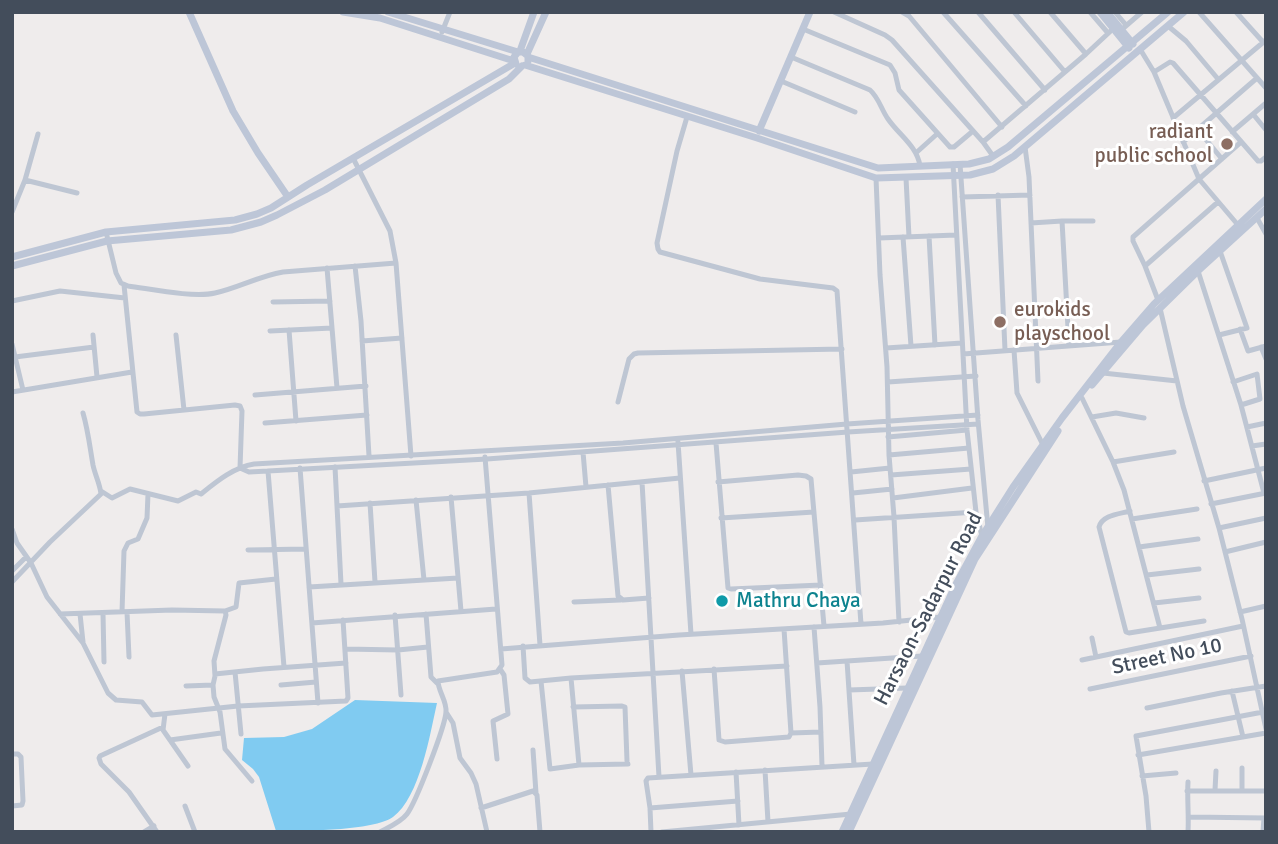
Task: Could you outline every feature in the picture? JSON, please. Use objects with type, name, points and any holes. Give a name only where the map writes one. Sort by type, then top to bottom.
[{"type":"street","points":[[189,12],[233,111],[295,206]]},
{"type":"street","points":[[343,12],[380,18],[760,129],[878,167],[979,162],[993,156],[1008,147],[1168,12]]},
{"type":"street","points":[[387,12],[443,28],[521,59],[687,117],[876,178],[970,175],[993,169],[1014,156],[1184,12]]},
{"type":"street","points":[[441,38],[450,12]]},
{"type":"street","points":[[12,257],[106,237],[235,220],[271,208],[521,59],[534,12]]},
{"type":"street","points":[[12,267],[106,237],[232,230],[261,222],[295,206],[379,159],[509,79],[546,12]]},
{"type":"street","points":[[757,138],[810,12]]},
{"type":"street","points":[[834,12],[892,40],[993,156]]},
{"type":"street","points":[[902,12],[909,16],[1002,127]]},
{"type":"street","points":[[943,12],[1026,106]]},
{"type":"street","points":[[978,12],[1045,90]]},
{"type":"street","points":[[1014,12],[1065,72]]},
{"type":"street","points":[[1050,12],[1086,54]]},
{"type":"street","points":[[1090,12],[1117,29]]},
{"type":"street","points":[[1100,12],[1154,72],[1199,179],[1238,225]]},
{"type":"street","points":[[1107,12],[1117,29]]},
{"type":"street","points":[[1115,12],[1117,29]]},
{"type":"street","points":[[983,142],[1086,54],[1142,12]]},
{"type":"street","points":[[1199,12],[1266,88]]},
{"type":"street","points":[[1173,118],[1264,41],[1236,12]]},
{"type":"street","points":[[1168,26],[1186,41],[1219,79]]},
{"type":"street","points":[[803,29],[890,65],[894,69],[899,90],[950,147],[953,148],[973,131]]},
{"type":"street","points":[[791,57],[870,90],[889,121],[917,152],[920,166]]},
{"type":"street","points":[[1154,72],[1171,62],[1259,162],[1266,157]]},
{"type":"street","points":[[1183,142],[1257,78]]},
{"type":"street","points":[[780,82],[855,112]]},
{"type":"street","points":[[1232,132],[1266,103]]},
{"type":"street","points":[[1253,114],[1266,130]]},
{"type":"street","points":[[687,117],[670,181],[658,249],[662,253],[752,277],[835,289],[837,293],[861,624]]},
{"type":"street","points":[[1198,130],[1222,159]]},
{"type":"street","points":[[12,212],[15,196],[24,180],[38,134]]},
{"type":"street","points":[[917,152],[937,134]]},
{"type":"street","points":[[1138,755],[1266,731],[1264,711],[1219,528],[1177,381],[1159,304],[1133,239],[1241,142]]},
{"type":"street","points":[[1025,146],[1030,195],[1038,381]]},
{"type":"street","points":[[353,158],[390,231],[396,262],[411,459]]},
{"type":"street","points":[[956,164],[956,235],[966,416],[975,512],[986,536]]},
{"type":"street","points":[[957,175],[962,197],[986,536]]},
{"type":"street","points":[[876,178],[899,622]]},
{"type":"street","points":[[906,178],[911,346]]},
{"type":"street","points":[[24,180],[77,192]]},
{"type":"street","points":[[998,195],[1006,350]]},
{"type":"street","points":[[962,197],[1030,195]]},
{"type":"street","name":"Harsaon-Sadarpur Road","points":[[842,832],[940,617],[1013,487],[1062,418],[1123,344],[1159,304],[1266,199]]},
{"type":"street","points":[[1146,266],[1218,202]]},
{"type":"street","name":"Harsaon-Sadarpur Road","points":[[1159,304],[1266,209]]},
{"type":"street","points":[[1257,218],[1266,234]]},
{"type":"street","points":[[1062,221],[1069,346]]},
{"type":"street","points":[[1031,223],[1093,221]]},
{"type":"street","points":[[879,238],[956,235]]},
{"type":"street","points":[[929,236],[935,345]]},
{"type":"street","points":[[106,237],[118,280],[124,285],[182,293],[208,294],[275,273],[396,262]]},
{"type":"street","points":[[1219,335],[1247,328],[1220,251]]},
{"type":"street","points":[[355,266],[366,386],[369,456]]},
{"type":"street","points":[[327,268],[337,388]]},
{"type":"street","points":[[1198,271],[1241,405],[1265,493],[1211,504]]},
{"type":"street","points":[[124,285],[135,408],[138,413],[240,406],[240,468]]},
{"type":"street","points":[[12,301],[60,291],[125,298]]},
{"type":"street","points":[[273,302],[330,301]]},
{"type":"street","points":[[270,331],[332,328]]},
{"type":"street","points":[[1240,329],[1248,351],[1264,346],[1266,359]]},
{"type":"street","points":[[289,330],[296,421]]},
{"type":"street","points":[[93,335],[97,377]]},
{"type":"street","points":[[176,335],[184,410]]},
{"type":"street","points":[[362,341],[402,338]]},
{"type":"street","points":[[886,348],[962,343]]},
{"type":"street","points":[[12,344],[23,390]]},
{"type":"street","points":[[963,354],[1123,344]]},
{"type":"street","name":"Harsaon-Sadarpur Road","points":[[849,832],[986,536],[1059,429],[1123,344]]},
{"type":"street","points":[[15,357],[94,347]]},
{"type":"street","points":[[618,402],[629,359],[638,353],[842,349]]},
{"type":"street","points":[[1014,350],[1017,393],[1043,446]]},
{"type":"street","points":[[12,392],[132,372]]},
{"type":"street","points":[[1103,373],[1177,381]]},
{"type":"street","points":[[1233,382],[1257,374],[1260,400],[1241,405]]},
{"type":"street","points":[[888,382],[976,376]]},
{"type":"street","points":[[255,395],[366,386]]},
{"type":"street","points":[[1082,398],[1113,462],[1130,511],[1160,628]]},
{"type":"street","points":[[12,571],[28,560],[99,496],[101,491],[83,413]]},
{"type":"street","points":[[1092,417],[1116,413],[1144,418]]},
{"type":"street","points":[[265,423],[367,415]]},
{"type":"street","points":[[240,468],[249,472],[335,467],[485,451],[678,442],[847,424],[978,415]]},
{"type":"street","points":[[1247,428],[1266,423]]},
{"type":"street","points":[[678,442],[716,443],[848,432],[888,433],[967,428],[978,425]]},
{"type":"street","points":[[678,442],[691,634]]},
{"type":"street","points":[[716,443],[726,585],[729,589],[821,585]]},
{"type":"street","points":[[1252,446],[1266,444]]},
{"type":"street","points":[[101,491],[113,498],[130,489],[177,501],[196,492],[201,494],[250,464],[369,456],[485,459],[583,448]]},
{"type":"street","points":[[583,448],[586,487]]},
{"type":"street","points":[[889,455],[969,448]]},
{"type":"street","points":[[437,683],[443,679],[497,672],[502,665],[485,451]]},
{"type":"street","points":[[1113,462],[1174,452]]},
{"type":"street","points":[[300,461],[318,703]]},
{"type":"street","points":[[335,467],[341,584]]},
{"type":"street","points":[[1204,481],[1266,468]]},
{"type":"street","points":[[851,472],[971,469]]},
{"type":"street","points":[[268,471],[284,667]]},
{"type":"street","points":[[718,482],[806,476],[811,478],[824,626]]},
{"type":"street","points":[[337,506],[529,493],[680,478]]},
{"type":"street","points":[[642,482],[659,777]]},
{"type":"street","points":[[608,485],[620,600]]},
{"type":"street","points":[[893,498],[972,488]]},
{"type":"street","points":[[853,493],[892,489]]},
{"type":"street","points":[[529,493],[540,645]]},
{"type":"street","points":[[128,657],[124,551],[128,543],[138,538],[147,518],[148,494]]},
{"type":"street","points":[[451,497],[461,611]]},
{"type":"street","points":[[416,500],[424,580]]},
{"type":"street","points":[[370,503],[375,582]]},
{"type":"street","points":[[1132,519],[1197,509]]},
{"type":"street","points":[[1130,511],[1099,523],[1125,630],[1129,633],[1204,621]]},
{"type":"street","points":[[721,518],[814,512]]},
{"type":"street","points":[[855,520],[975,512]]},
{"type":"street","points":[[1219,528],[1266,517]]},
{"type":"street","points":[[12,529],[47,597],[83,643],[106,690],[113,699],[142,702],[152,715],[238,706],[344,702],[347,700],[342,620]]},
{"type":"street","points":[[1139,547],[1198,539]]},
{"type":"street","points":[[1224,552],[1266,542]]},
{"type":"street","points":[[248,550],[306,549]]},
{"type":"street","points":[[12,582],[28,560]]},
{"type":"street","points":[[1147,575],[1199,569]]},
{"type":"street","points":[[309,587],[458,578]]},
{"type":"street","points":[[60,614],[225,611],[236,607],[239,583],[276,579]]},
{"type":"street","points":[[574,602],[649,598]]},
{"type":"street","points":[[1154,603],[1199,598]]},
{"type":"street","points":[[1240,612],[1266,606]]},
{"type":"street","points":[[312,623],[496,609]]},
{"type":"street","points":[[225,611],[215,661],[215,700],[219,708],[226,751],[252,781]]},
{"type":"street","points":[[103,613],[104,662]]},
{"type":"street","points":[[80,614],[83,643]]},
{"type":"street","points":[[426,614],[431,679],[437,683],[446,712],[453,723],[460,758],[476,784],[487,832]]},
{"type":"street","points":[[395,615],[401,695]]},
{"type":"street","points":[[501,649],[940,617]]},
{"type":"street","points":[[1082,660],[1243,626]]},
{"type":"street","points":[[814,627],[822,766]]},
{"type":"street","points":[[784,629],[791,733]]},
{"type":"street","points":[[1092,638],[1096,657]]},
{"type":"street","points":[[523,646],[526,680],[530,682],[787,666]]},
{"type":"street","points":[[345,649],[398,650],[428,647]]},
{"type":"street","points":[[817,663],[922,656]]},
{"type":"street","name":"Street No 10","points":[[1090,689],[1251,656]]},
{"type":"street","points":[[847,661],[854,765]]},
{"type":"street","points":[[215,674],[346,663]]},
{"type":"street","points":[[497,759],[493,721],[508,714],[504,675],[500,669]]},
{"type":"street","points":[[715,669],[719,740],[725,742],[787,737],[791,733],[821,732]]},
{"type":"street","points":[[682,671],[691,775]]},
{"type":"street","points":[[235,672],[241,734]]},
{"type":"street","points":[[570,678],[579,765]]},
{"type":"street","points":[[541,681],[550,769],[628,763],[625,707],[573,707]]},
{"type":"street","points":[[281,685],[316,682]]},
{"type":"street","points":[[186,686],[213,685]]},
{"type":"street","points":[[1147,708],[1266,685]]},
{"type":"street","points":[[849,690],[907,688]]},
{"type":"street","points":[[1232,691],[1243,737]]},
{"type":"street","points":[[1149,832],[1136,735],[1264,711]]},
{"type":"street","points":[[380,832],[401,820],[408,812],[427,768],[446,712]]},
{"type":"street","points":[[165,714],[164,732],[188,765]]},
{"type":"street","points":[[144,832],[156,829],[137,802],[101,764],[99,758],[163,727]]},
{"type":"street","points":[[170,740],[221,733]]},
{"type":"street","points":[[533,750],[540,832]]},
{"type":"street","points":[[12,754],[21,757],[23,781],[23,803],[12,807]]},
{"type":"street","points":[[651,832],[646,779],[873,764]]},
{"type":"street","points":[[1242,768],[1242,791]]},
{"type":"street","points":[[765,770],[768,822]]},
{"type":"street","points":[[1215,790],[1216,771]]},
{"type":"street","points":[[736,772],[739,825]]},
{"type":"street","points":[[1142,776],[1176,773]]},
{"type":"street","points":[[12,781],[23,781]]},
{"type":"street","points":[[1188,782],[1188,832]]},
{"type":"street","points":[[481,808],[530,791],[536,793]]},
{"type":"street","points":[[1187,791],[1266,791]]},
{"type":"street","points":[[650,808],[738,801]]},
{"type":"street","points":[[185,806],[195,832]]},
{"type":"street","points":[[663,832],[850,814]]},
{"type":"street","points":[[1190,817],[1265,818],[1263,832]]},
{"type":"water","points":[[355,700],[437,703],[427,747],[410,795],[402,808],[384,822],[337,829],[276,831],[259,777],[242,760],[244,738],[284,737],[312,729]]},
{"type":"place","name":"radiant public school","points":[[1227,144]]},
{"type":"place","name":"eurokids playschool","points":[[1000,322]]},
{"type":"place","name":"Mathru Chaya","points":[[722,601]]}]
